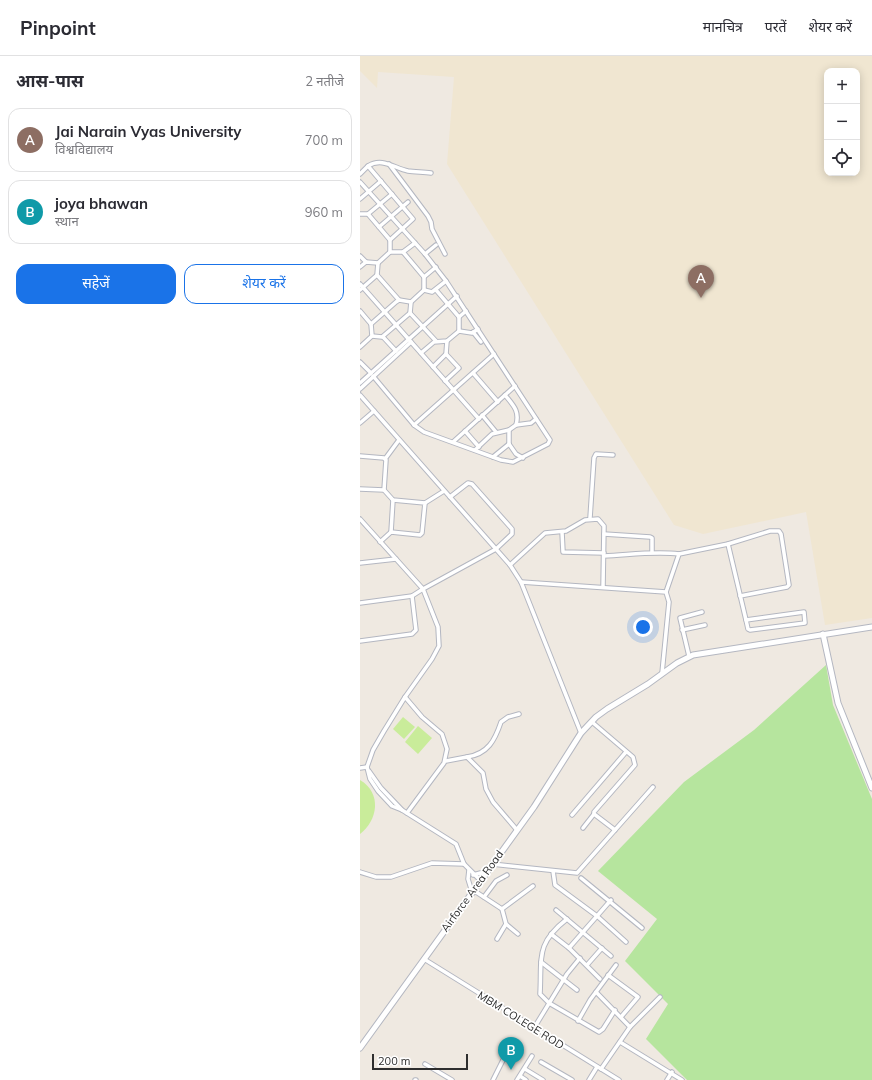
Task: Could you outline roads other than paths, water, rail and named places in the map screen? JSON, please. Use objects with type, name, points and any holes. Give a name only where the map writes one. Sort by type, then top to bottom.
[{"type":"street","points":[[360,174],[368,166],[376,162],[389,164],[408,171],[431,173]]},
{"type":"street","points":[[389,164],[428,216],[432,229],[446,254]]},
{"type":"street","points":[[368,166],[413,219],[390,240]]},
{"type":"street","points":[[360,198],[381,181]]},
{"type":"street","points":[[360,182],[436,267],[457,296],[550,440],[544,447],[513,462],[493,457],[424,432],[414,424],[360,362]]},
{"type":"street","points":[[360,214],[368,214],[392,194]]},
{"type":"street","points":[[379,228],[408,202]]},
{"type":"street","points":[[368,214],[390,240],[390,252]]},
{"type":"street","points":[[362,289],[377,275],[378,263],[390,252],[403,252],[415,243]]},
{"type":"street","points":[[425,254],[436,245]]},
{"type":"street","points":[[383,337],[410,312],[411,302],[424,290],[424,277],[403,252]]},
{"type":"street","points":[[360,256],[366,262],[378,263]]},
{"type":"street","points":[[360,267],[366,262]]},
{"type":"street","points":[[424,277],[436,267]]},
{"type":"street","points":[[377,275],[398,300],[411,302]]},
{"type":"street","points":[[424,290],[432,292],[446,281]]},
{"type":"street","points":[[360,284],[362,289],[479,419]]},
{"type":"street","points":[[436,290],[459,317],[459,331]]},
{"type":"street","points":[[360,382],[372,375],[457,296]]},
{"type":"street","points":[[371,324],[398,300]]},
{"type":"street","points":[[360,311],[371,324],[372,336]]},
{"type":"street","points":[[459,317],[466,311]]},
{"type":"street","points":[[410,312],[436,341]]},
{"type":"street","points":[[420,353],[436,341],[447,341],[459,331],[473,332],[478,329]]},
{"type":"street","points":[[473,332],[481,342]]},
{"type":"street","points":[[360,347],[372,336],[383,337],[396,351]]},
{"type":"street","points":[[360,389],[396,351],[410,341]]},
{"type":"street","points":[[433,367],[446,354],[447,341]]},
{"type":"street","points":[[445,381],[459,368],[446,354]]},
{"type":"street","points":[[414,424],[494,354]]},
{"type":"street","points":[[473,373],[498,402]]},
{"type":"street","points":[[453,442],[515,386]]},
{"type":"street","points":[[360,395],[510,565],[521,582],[581,732]]},
{"type":"street","points":[[505,395],[517,410],[516,425]]},
{"type":"street","points":[[360,423],[374,411]]},
{"type":"street","points":[[482,415],[496,432]]},
{"type":"street","points":[[476,450],[496,432],[509,430],[516,425],[529,423],[536,419]]},
{"type":"street","points":[[509,430],[509,444],[516,454],[523,458]]},
{"type":"street","points":[[465,432],[479,446]]},
{"type":"street","points":[[399,440],[385,459],[384,490],[393,500],[425,503],[444,491]]},
{"type":"street","points":[[493,457],[509,444]]},
{"type":"street","points":[[590,518],[594,458],[596,454],[613,455]]},
{"type":"street","points":[[360,456],[385,459]]},
{"type":"street","points":[[360,603],[412,596],[496,549],[512,534],[512,529],[472,484],[468,483],[450,498]]},
{"type":"street","points":[[360,489],[384,490]]},
{"type":"street","points":[[380,542],[391,532],[393,500]]},
{"type":"street","points":[[391,532],[420,535],[422,533],[425,503]]},
{"type":"street","points":[[510,565],[545,533],[562,532],[590,518],[602,521],[604,526],[603,587]]},
{"type":"street","points":[[360,519],[423,589],[437,621],[440,638],[439,646],[432,659],[405,697],[373,750],[368,769],[370,780],[392,806],[402,810],[452,840],[459,847],[464,864],[481,881]]},
{"type":"street","points":[[562,532],[564,552],[629,555],[652,552],[679,554],[728,544],[776,529],[781,534],[789,585],[787,587],[740,596]]},
{"type":"street","points":[[604,534],[650,537],[652,538],[652,552]]},
{"type":"street","points":[[728,544],[748,629],[750,630],[805,623],[806,621],[805,613],[803,611],[746,620]]},
{"type":"street","points":[[662,673],[669,602],[666,592],[679,554]]},
{"type":"street","points":[[360,563],[396,558]]},
{"type":"street","points":[[521,582],[666,592]]},
{"type":"street","points":[[360,641],[412,634],[416,630],[412,596]]},
{"type":"street","points":[[702,612],[681,617],[680,620],[689,656],[872,627]]},
{"type":"street","points":[[682,630],[705,625]]},
{"type":"street","points":[[823,634],[838,703],[872,788]]},
{"type":"street","name":"Airforce Area Road","points":[[360,1048],[538,800],[581,732],[601,713],[648,684],[689,656]]},
{"type":"street","points":[[405,697],[422,717],[442,734],[447,749],[446,760],[407,813]]},
{"type":"street","points":[[446,760],[467,757],[489,746],[498,736],[501,722],[508,717],[519,714]]},
{"type":"street","points":[[583,828],[594,814],[595,809],[635,765],[633,757],[592,722]]},
{"type":"street","points":[[572,814],[626,752]]},
{"type":"street","points":[[467,757],[483,773],[486,789],[493,802],[517,830]]},
{"type":"street","points":[[360,768],[368,769]]},
{"type":"street","points":[[492,864],[577,873],[654,787]]},
{"type":"street","points":[[594,814],[615,830]]},
{"type":"street","points":[[360,872],[376,877],[391,877],[432,863],[464,864]]},
{"type":"street","points":[[469,870],[468,879],[473,891],[502,909],[506,924],[518,934]]},
{"type":"street","points":[[473,874],[488,871]]},
{"type":"street","points":[[553,871],[555,884],[597,916],[626,942]]},
{"type":"street","points":[[484,897],[496,881],[507,875]]},
{"type":"street","points":[[581,878],[611,900],[642,928]]},
{"type":"street","points":[[502,909],[533,886]]},
{"type":"street","points":[[569,948],[611,900]]},
{"type":"street","points":[[556,910],[611,956]]},
{"type":"street","points":[[567,919],[551,934],[542,946],[540,994],[549,1003],[599,1032],[603,1029],[615,1010]]},
{"type":"street","points":[[497,939],[506,924]]},
{"type":"street","points":[[551,934],[580,958],[600,979]]},
{"type":"street","points":[[587,965],[602,948]]},
{"type":"street","points":[[534,1028],[564,979],[580,958]]},
{"type":"street","name":"MBM COLEGE ROD","points":[[424,959],[619,1080]]},
{"type":"street","points":[[541,962],[577,990]]},
{"type":"street","points":[[578,1021],[596,992],[616,965]]},
{"type":"street","points":[[608,975],[638,997],[621,1017]]},
{"type":"street","points":[[596,992],[630,1027]]},
{"type":"street","points":[[601,1069],[630,1027],[660,996]]},
{"type":"street","points":[[620,1042],[672,1072],[682,1080]]},
{"type":"street","points":[[493,1080],[510,1046]]},
{"type":"street","points":[[526,1080],[518,1078],[532,1056]]},
{"type":"street","points":[[541,1062],[572,1080]]},
{"type":"street","points":[[425,1064],[444,1078],[452,1080]]},
{"type":"street","points":[[589,1080],[597,1067]]},
{"type":"street","points":[[525,1069],[543,1080]]},
{"type":"street","points":[[667,1080],[672,1072]]},
{"type":"place","name":"Jai Narain Vyas University","points":[[701,298]]},
{"type":"place","name":"joya bhawan","points":[[511,1070]]}]
